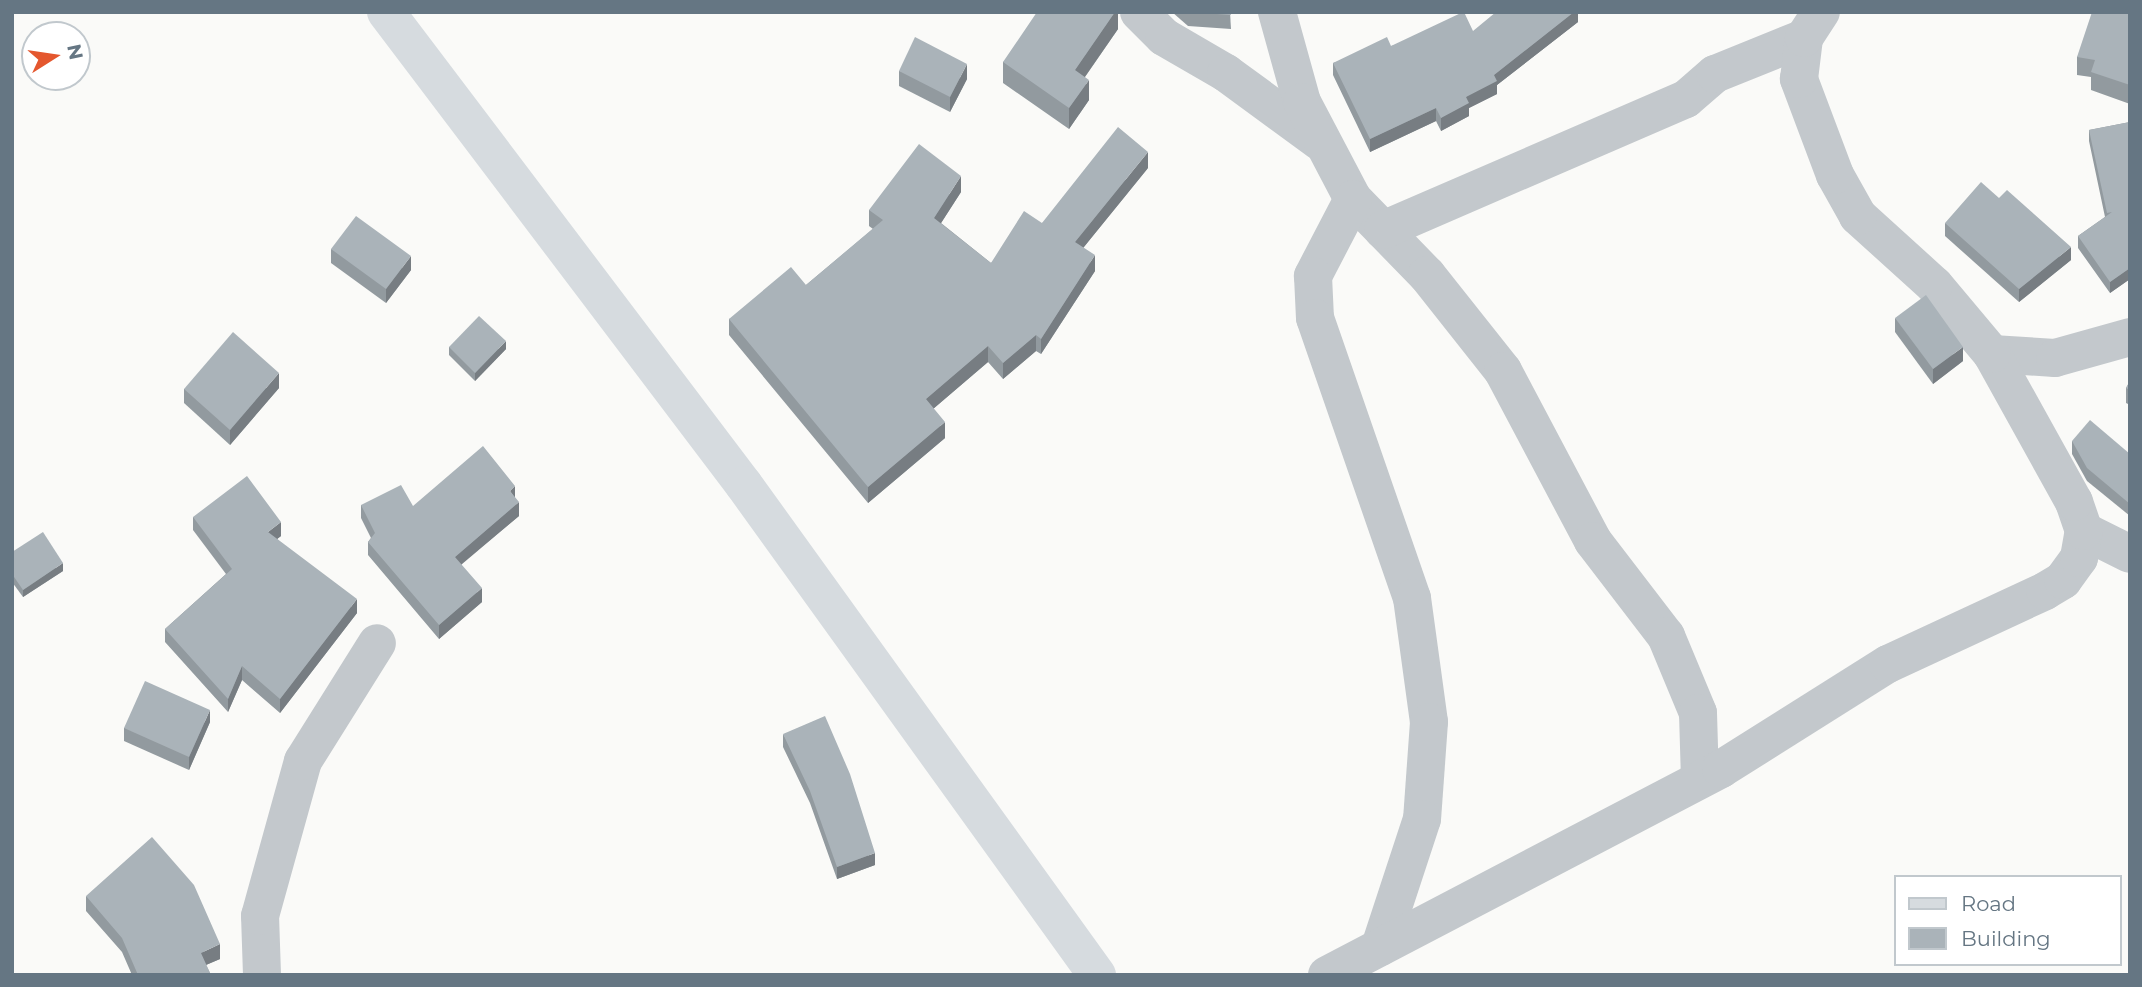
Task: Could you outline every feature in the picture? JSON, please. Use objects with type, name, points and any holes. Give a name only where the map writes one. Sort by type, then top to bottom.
[{"type":"main road","points":[[386,12],[744,485],[1097,975]]},
{"type":"street","points":[[1139,12],[1164,37],[1226,72],[1320,142]]},
{"type":"street","points":[[1277,12],[1302,102],[1320,142],[1353,200],[1427,275],[1503,371],[1593,541],[1666,636],[1698,713],[1700,779]]},
{"type":"street","points":[[1383,230],[1686,99],[1715,74],[1804,22]]},
{"type":"street","points":[[1327,975],[1700,779],[1888,664],[2063,580],[2079,558],[2084,531],[2074,502],[1992,354],[1934,285],[1858,216],[1835,174],[1798,79],[1804,22]]},
{"type":"street","points":[[1353,200],[1313,276],[1315,318],[1412,598],[1429,722],[1422,819],[1380,947]]},
{"type":"street","points":[[1992,354],[2055,358],[2130,337]]},
{"type":"street","points":[[2084,531],[2130,554]]},
{"type":"street","points":[[262,975],[260,916],[303,761],[377,643]]},
{"type":"building","points":[[1037,12],[1115,12],[1075,70],[1089,80],[1069,108],[1003,62]]},
{"type":"building","points":[[1189,12],[1230,12],[1231,15]]},
{"type":"building","points":[[1464,12],[1473,31],[1496,12],[1574,12],[1494,75],[1497,81],[1466,97],[1469,103],[1441,118],[1436,108],[1370,139],[1333,63],[1387,37],[1391,46]]},
{"type":"building","points":[[2092,12],[2130,12],[2130,85],[2091,72],[2095,60],[2077,57]]},
{"type":"building","points":[[915,37],[967,64],[950,97],[899,71]]},
{"type":"building","points":[[2130,122],[2130,268],[2110,282],[2078,236],[2112,212],[2107,213],[2089,130]]},
{"type":"building","points":[[1118,127],[1148,152],[1075,242],[1095,255],[1041,339],[1036,335],[1003,363],[988,346],[926,399],[945,422],[868,487],[729,319],[791,267],[806,285],[883,220],[869,210],[919,144],[961,176],[934,218],[991,263],[1024,211],[1042,223]]},
{"type":"building","points":[[1981,182],[1999,198],[2007,190],[2071,247],[2019,289],[1945,223]]},
{"type":"building","points":[[356,216],[411,256],[386,289],[331,249]]},
{"type":"building","points":[[1926,295],[1963,347],[1933,369],[1895,318]]},
{"type":"building","points":[[479,316],[506,341],[475,373],[449,347]]},
{"type":"building","points":[[233,332],[279,373],[230,430],[184,389]]},
{"type":"building","points":[[2090,420],[2130,454],[2130,504],[2087,468],[2072,441]]},
{"type":"building","points":[[483,446],[515,486],[510,491],[519,502],[455,557],[482,588],[439,625],[368,542],[375,533],[361,505],[401,485],[413,506]]},
{"type":"building","points":[[247,476],[281,522],[268,532],[357,599],[280,699],[242,666],[228,699],[165,629],[232,569],[193,517]]},
{"type":"building","points":[[43,532],[63,563],[23,590],[12,574],[12,552]]},
{"type":"building","points":[[145,681],[210,710],[189,757],[124,728]]},
{"type":"building","points":[[825,716],[850,774],[875,853],[837,867],[810,791],[783,734]]},
{"type":"building","points":[[152,837],[194,885],[220,944],[201,953],[211,975],[138,975],[122,938],[86,896]]}]
